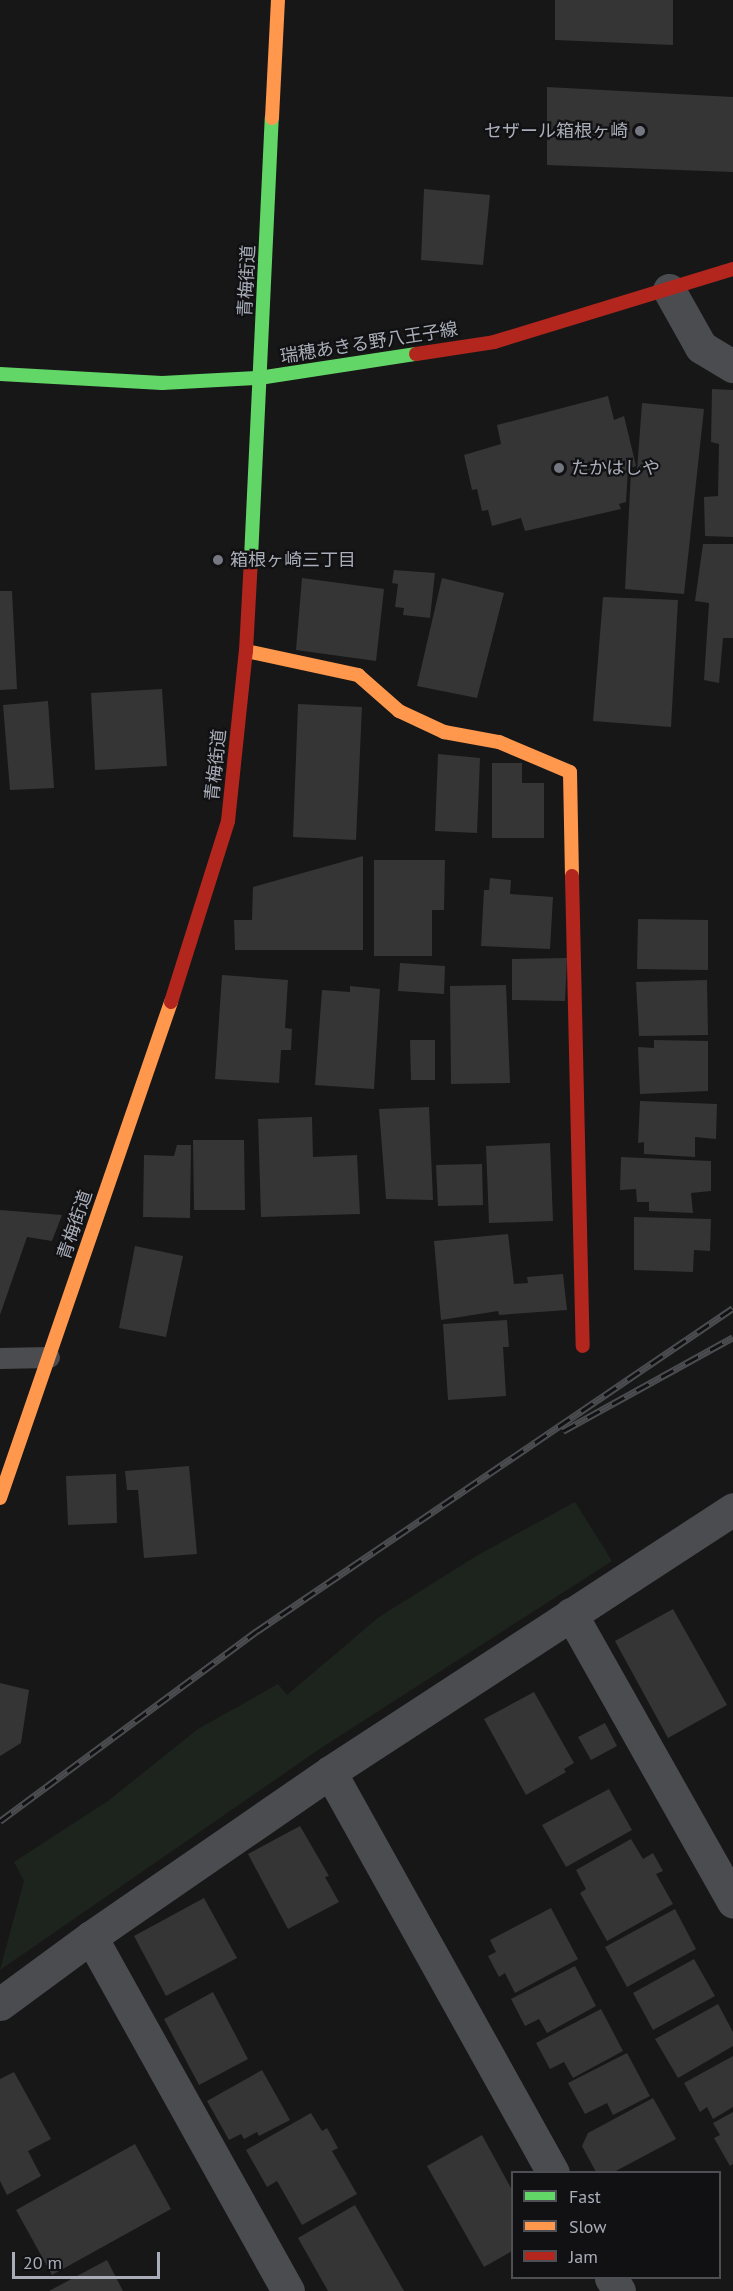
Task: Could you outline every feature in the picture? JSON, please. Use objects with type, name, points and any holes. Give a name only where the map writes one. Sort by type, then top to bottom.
[{"type":"main road","name":"青梅街道","points":[[0,1498],[208,894],[226,832],[246,651],[278,0]]},
{"type":"main road","name":"瑞穂あきる野八王子線","points":[[0,374],[162,382],[259,378],[494,342],[733,269]]},
{"type":"main road","points":[[246,651],[358,675],[384,694],[399,711],[444,732],[499,742],[570,772],[583,1346]]},
{"type":"street","points":[[669,290],[701,347],[733,366]]},
{"type":"street","points":[[0,2004],[91,1936],[330,1772],[733,1509]]},
{"type":"street","points":[[571,1614],[733,1901]]},
{"type":"street","points":[[330,1772],[552,2171]]},
{"type":"street","points":[[91,1936],[288,2291]]},
{"type":"lane","points":[[0,1358],[49,1357]]},
{"type":"shaded area","points":[[575,1502],[612,1561],[321,1748],[0,1970],[24,1881],[14,1862],[108,1801],[198,1729],[278,1684],[287,1695],[379,1617],[478,1555]]},
{"type":"building","points":[[555,0],[673,0],[673,45],[555,40]]},
{"type":"building","name":"セザール箱根ヶ崎","points":[[547,87],[733,97],[733,172],[547,165]]},
{"type":"building","points":[[424,189],[490,195],[483,265],[421,260]]},
{"type":"building","points":[[712,389],[733,390],[733,537],[705,536],[704,497],[718,496],[719,444],[711,442]]},
{"type":"building","points":[[608,396],[614,420],[624,416],[636,466],[628,469],[626,502],[619,504],[621,509],[525,531],[521,518],[492,526],[488,510],[482,511],[477,489],[472,490],[464,455],[501,444],[497,425]]},
{"type":"building","points":[[642,403],[704,409],[684,594],[625,589],[631,471],[637,471]]},
{"type":"building","points":[[703,544],[733,544],[733,638],[723,638],[719,683],[704,680],[709,603],[695,601]]},
{"type":"building","points":[[394,570],[435,573],[430,618],[403,615],[404,608],[395,607],[398,584],[392,583]]},
{"type":"building","points":[[302,578],[384,589],[376,661],[296,650]]},
{"type":"building","points":[[442,578],[504,593],[477,698],[417,686]]},
{"type":"building","points":[[0,591],[12,591],[17,689],[0,690]]},
{"type":"building","points":[[603,597],[678,600],[671,727],[593,721]]},
{"type":"building","points":[[162,689],[167,766],[95,770],[91,693]]},
{"type":"building","points":[[48,701],[54,788],[10,790],[3,705]]},
{"type":"building","points":[[298,704],[362,707],[356,840],[293,837]]},
{"type":"building","points":[[438,754],[480,758],[477,833],[435,831]]},
{"type":"building","points":[[492,763],[522,763],[522,783],[544,783],[544,838],[492,838]]},
{"type":"building","points":[[363,856],[363,950],[235,950],[234,920],[252,920],[253,887]]},
{"type":"building","points":[[374,860],[445,860],[444,910],[432,910],[432,956],[374,956]]},
{"type":"building","points":[[490,878],[511,880],[510,894],[553,897],[550,949],[481,946],[484,890],[489,890]]},
{"type":"building","points":[[638,919],[708,920],[708,970],[637,969]]},
{"type":"building","points":[[567,958],[565,1001],[512,1000],[512,959]]},
{"type":"building","points":[[400,963],[445,966],[444,994],[398,991]]},
{"type":"building","points":[[222,975],[288,980],[285,1028],[292,1029],[291,1050],[281,1050],[279,1083],[215,1079]]},
{"type":"building","points":[[707,980],[708,1035],[639,1036],[636,982]]},
{"type":"building","points":[[506,985],[510,1083],[451,1084],[450,986]]},
{"type":"building","points":[[350,986],[380,989],[374,1089],[315,1085],[322,990],[350,992]]},
{"type":"building","points":[[410,1040],[435,1040],[435,1080],[411,1080]]},
{"type":"building","points":[[654,1040],[708,1041],[708,1091],[640,1094],[638,1047],[654,1048]]},
{"type":"building","points":[[640,1101],[717,1104],[716,1139],[695,1137],[695,1157],[644,1154],[644,1142],[638,1143]]},
{"type":"building","points":[[429,1107],[433,1200],[386,1199],[379,1109]]},
{"type":"building","points":[[312,1117],[313,1157],[357,1155],[360,1214],[261,1217],[258,1119]]},
{"type":"building","points":[[193,1140],[244,1140],[245,1210],[194,1210]]},
{"type":"building","points":[[550,1143],[553,1221],[489,1223],[486,1146]]},
{"type":"building","points":[[177,1145],[191,1145],[190,1218],[143,1217],[144,1155],[174,1156]]},
{"type":"building","points":[[621,1157],[711,1161],[711,1191],[691,1193],[693,1213],[649,1211],[649,1202],[637,1202],[636,1189],[620,1190]]},
{"type":"building","points":[[482,1164],[483,1205],[438,1206],[436,1165]]},
{"type":"building","points":[[0,1210],[62,1215],[52,1241],[27,1237],[0,1315]]},
{"type":"building","points":[[634,1217],[711,1219],[710,1251],[694,1250],[693,1272],[634,1270]]},
{"type":"building","points":[[508,1234],[514,1284],[528,1283],[527,1277],[563,1274],[567,1310],[499,1315],[498,1311],[441,1320],[434,1241]]},
{"type":"building","points":[[135,1246],[183,1256],[166,1337],[119,1328]]},
{"type":"building","points":[[507,1320],[509,1347],[503,1347],[506,1396],[448,1400],[443,1324]]},
{"type":"building","points":[[189,1466],[197,1554],[144,1558],[138,1490],[127,1490],[125,1471]]},
{"type":"building","points":[[116,1474],[117,1523],[68,1525],[66,1476]]},
{"type":"building","points":[[673,1609],[727,1705],[668,1738],[615,1641]]},
{"type":"building","points":[[0,1683],[29,1690],[21,1743],[0,1756]]},
{"type":"building","points":[[534,1692],[574,1763],[564,1769],[566,1772],[526,1795],[484,1719]]},
{"type":"building","points":[[605,1723],[617,1746],[591,1760],[578,1737]]},
{"type":"building","points":[[609,1789],[632,1830],[566,1867],[542,1825]]},
{"type":"building","points":[[300,1826],[329,1876],[325,1877],[339,1902],[288,1929],[248,1854]]},
{"type":"building","points":[[631,1839],[643,1859],[653,1853],[663,1871],[656,1874],[673,1904],[607,1941],[580,1893],[586,1889],[576,1870]]},
{"type":"building","points":[[204,1898],[237,1958],[166,1996],[134,1936]]},
{"type":"building","points":[[551,1908],[578,1959],[515,1993],[505,1973],[499,1977],[488,1956],[496,1952],[490,1940]]},
{"type":"building","points":[[675,1909],[696,1949],[627,1987],[605,1947]]},
{"type":"building","points":[[694,1959],[715,1996],[653,2030],[633,1993]]},
{"type":"building","points":[[575,1966],[596,2006],[547,2033],[539,2019],[525,2026],[511,1999]]},
{"type":"building","points":[[213,1992],[248,2059],[199,2085],[164,2019]]},
{"type":"building","points":[[718,2004],[733,2032],[733,2046],[678,2078],[655,2039]]},
{"type":"building","points":[[601,2009],[623,2051],[573,2078],[564,2062],[550,2069],[536,2043]]},
{"type":"building","points":[[627,2053],[650,2096],[613,2115],[607,2103],[585,2114],[568,2083]]},
{"type":"building","points":[[733,2056],[733,2107],[713,2119],[707,2107],[700,2112],[684,2083]]},
{"type":"building","points":[[262,2070],[290,2120],[259,2136],[257,2132],[244,2139],[241,2134],[229,2140],[207,2101]]},
{"type":"building","points":[[14,2072],[51,2139],[28,2151],[41,2176],[7,2195],[0,2181],[0,2079]]},
{"type":"building","points":[[653,2098],[676,2139],[616,2171],[595,2171],[582,2146],[588,2133]]},
{"type":"building","points":[[733,2112],[733,2164],[730,2166],[714,2138],[720,2135],[713,2123]]},
{"type":"building","points":[[311,2113],[322,2131],[327,2128],[338,2148],[332,2151],[357,2194],[302,2225],[277,2181],[267,2187],[246,2150]]},
{"type":"building","points":[[482,2135],[511,2188],[511,2252],[484,2267],[427,2166]]},
{"type":"building","points":[[135,2144],[171,2209],[52,2275],[16,2210]]},
{"type":"building","points":[[355,2205],[404,2291],[328,2291],[298,2238]]},
{"type":"building","points":[[107,2260],[123,2291],[49,2291]]},
{"type":"railway","points":[[0,1821],[257,1631],[733,1308]]},
{"type":"railway","points":[[563,1431],[733,1337]]},
{"type":"traffic: fast","points":[[251,558],[272,118]]},
{"type":"traffic: fast","points":[[0,374],[162,383],[259,378],[416,354]]},
{"type":"traffic: slow","points":[[272,118],[278,0]]},
{"type":"traffic: slow","points":[[246,651],[358,675],[399,711],[444,732],[499,742],[570,772],[572,876]]},
{"type":"traffic: slow","points":[[0,1498],[171,1002]]},
{"type":"traffic: jam","points":[[416,354],[494,342],[733,269]]},
{"type":"traffic: jam","points":[[171,1002],[228,821],[246,651],[251,558]]},
{"type":"traffic: jam","points":[[572,876],[583,1346]]},
{"type":"place","name":"セザール箱根ヶ崎","points":[[640,131]]},
{"type":"place","name":"たかはしや","points":[[559,468]]},
{"type":"place","name":"箱根ヶ崎三丁目","points":[[218,560]]}]
